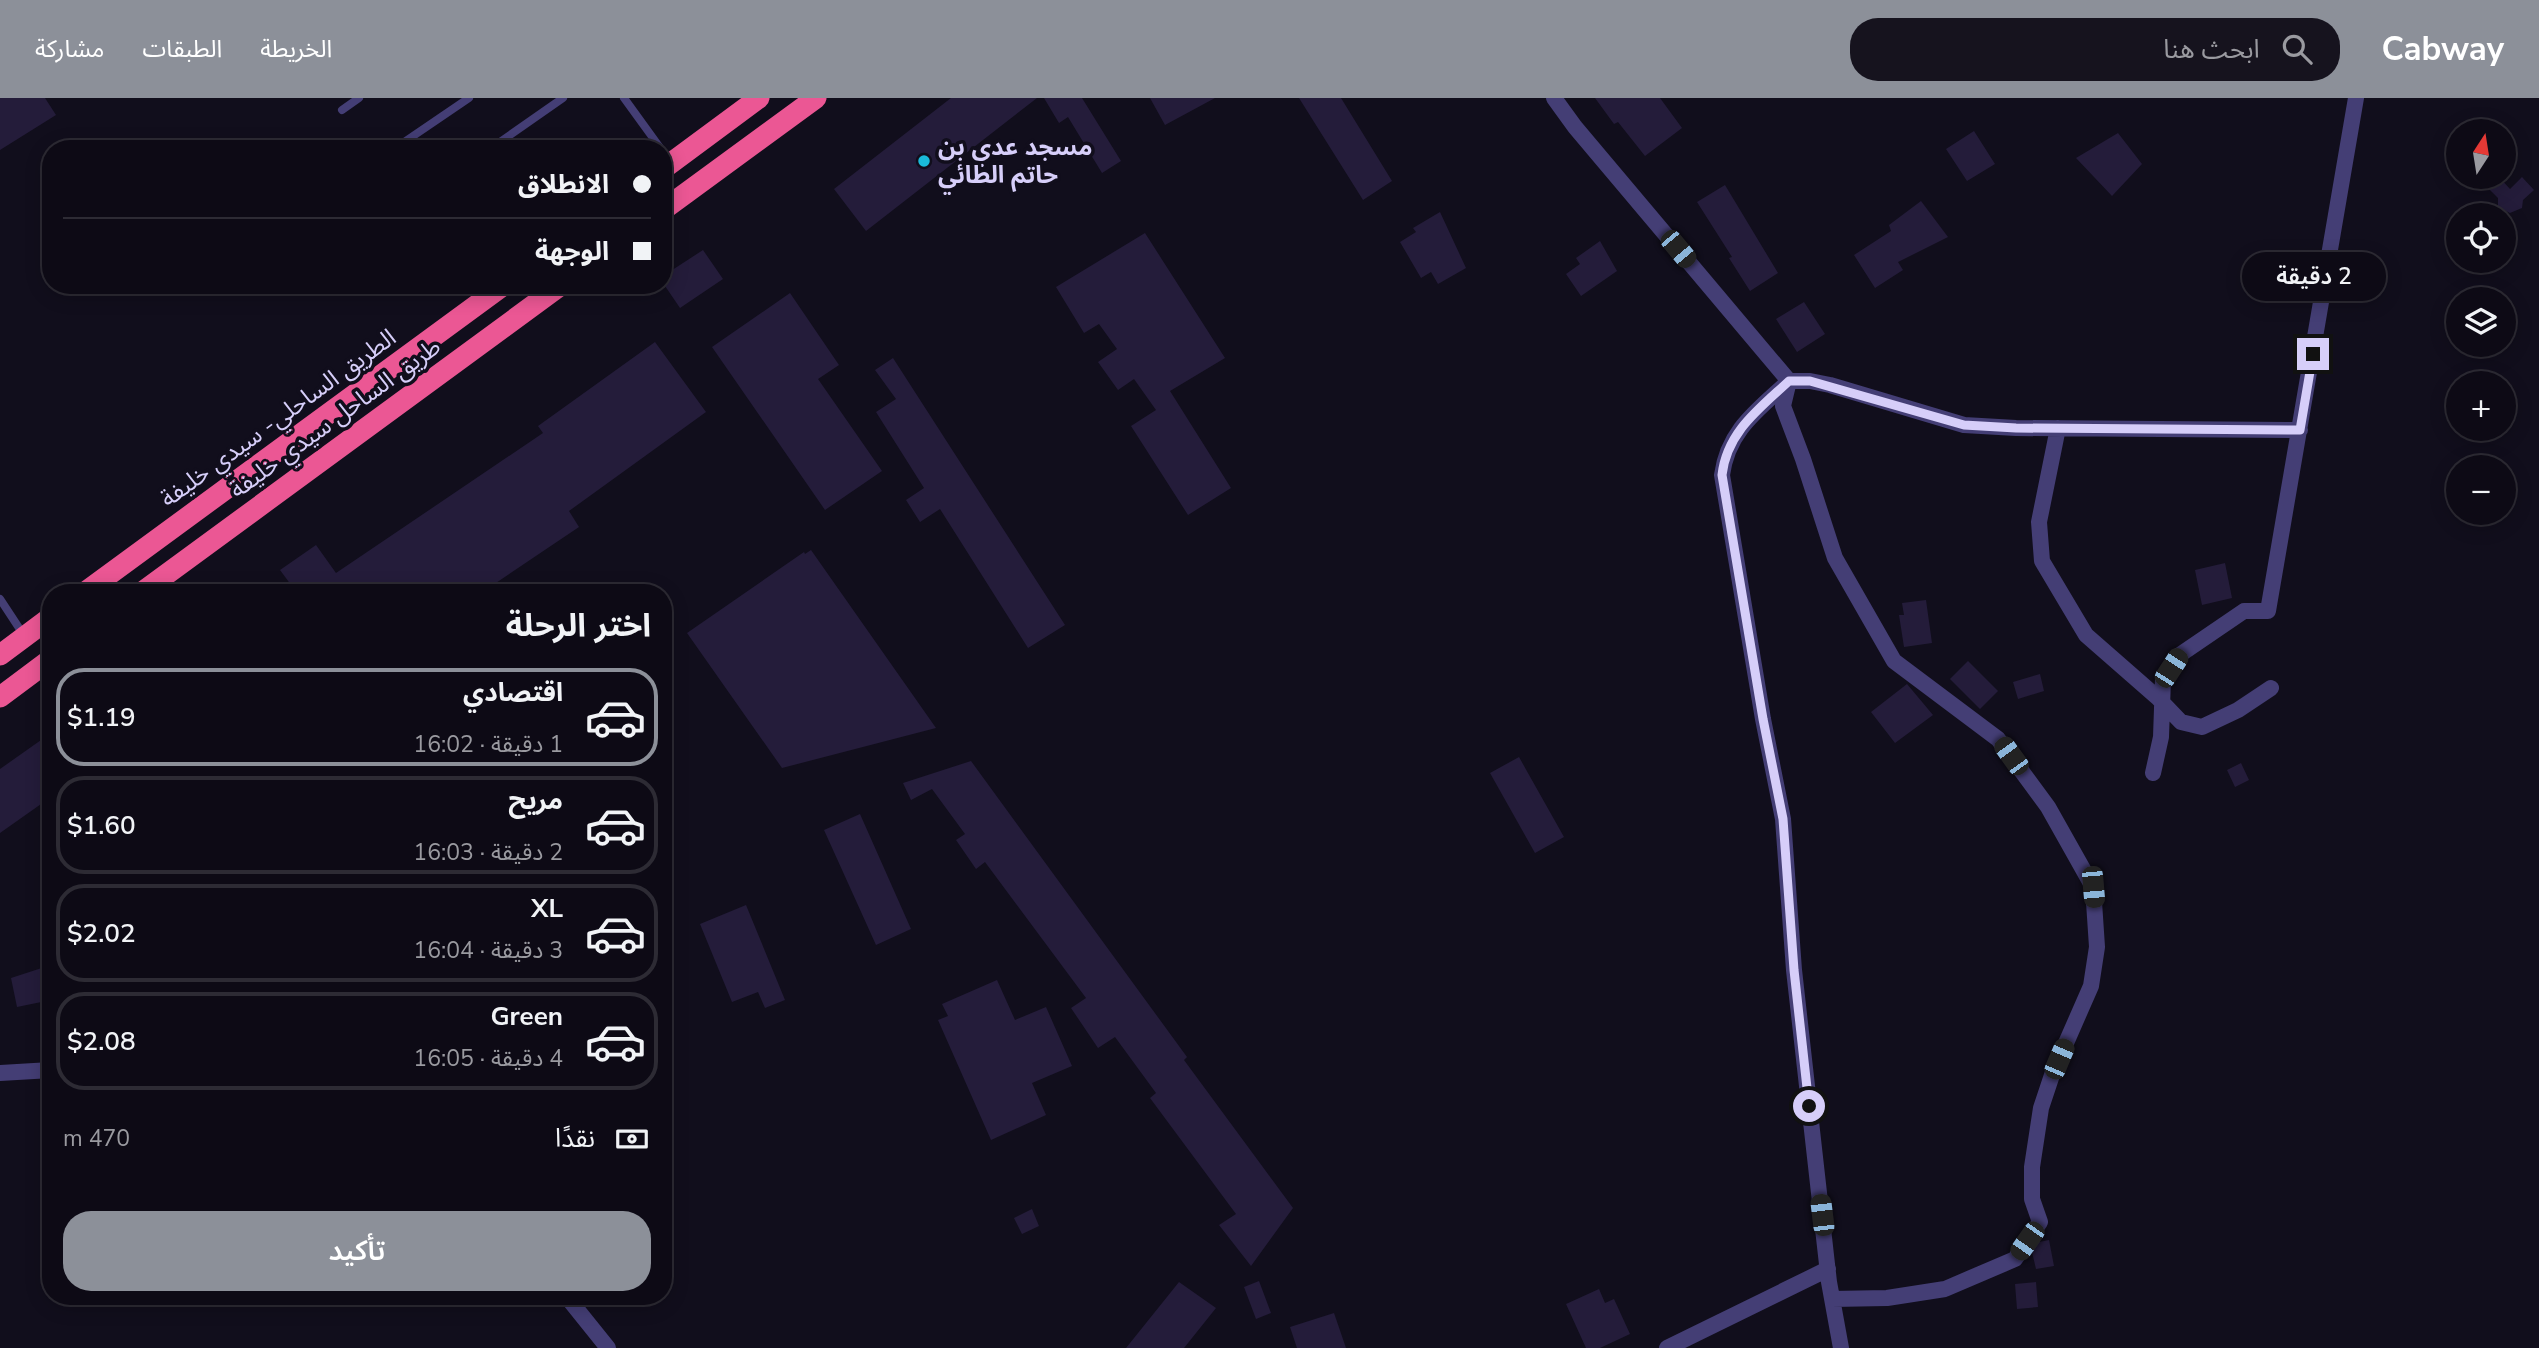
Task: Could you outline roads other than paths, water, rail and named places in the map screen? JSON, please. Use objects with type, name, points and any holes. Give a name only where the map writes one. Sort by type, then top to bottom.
[{"type":"highway","points":[[672,154],[760,98]]},
{"type":"highway","points":[[672,203],[816,98]]},
{"type":"highway","name":"الطريق الساحلي- سيدي خليفة","points":[[96,584],[492,294]]},
{"type":"highway","name":"طريق الساحل سيدي خليفة","points":[[153,584],[549,294]]},
{"type":"highway","points":[[0,654],[42,624]]},
{"type":"highway","points":[[0,697],[42,666]]},
{"type":"street","points":[[1554,98],[1575,127],[1789,381]]},
{"type":"street","points":[[2153,772],[2161,737],[2163,679],[2178,656],[2244,611],[2268,611],[2356,98]]},
{"type":"street","points":[[1789,381],[1783,406],[1835,558],[1894,661],[1998,739],[2048,807],[2093,887],[2097,947],[2091,986],[2052,1075],[2041,1108],[2032,1167],[2032,1199],[2040,1222],[2015,1259],[1945,1289],[1887,1298],[1832,1299]]},
{"type":"street","points":[[1841,1348],[1828,1269],[1794,970],[1783,819],[1763,719],[1722,475],[1724,458],[1740,428],[1789,381],[1830,385],[1964,425],[2300,430]]},
{"type":"street","points":[[2058,428],[2039,522],[2042,561],[2086,635],[2181,722],[2202,727],[2238,710],[2272,688]]},
{"type":"street","points":[[0,1073],[42,1071]]},
{"type":"street","points":[[1667,1348],[1828,1269]]},
{"type":"street","points":[[573,1305],[608,1348]]},
{"type":"lane","points":[[342,110],[359,98]]},
{"type":"lane","points":[[407,140],[469,98]]},
{"type":"lane","points":[[503,140],[563,98]]},
{"type":"lane","points":[[624,98],[653,140]]},
{"type":"lane","points":[[0,599],[24,637]]},
{"type":"place","name":"مسجد عدي بن حاتم الطائي","points":[[924,161]]}]
